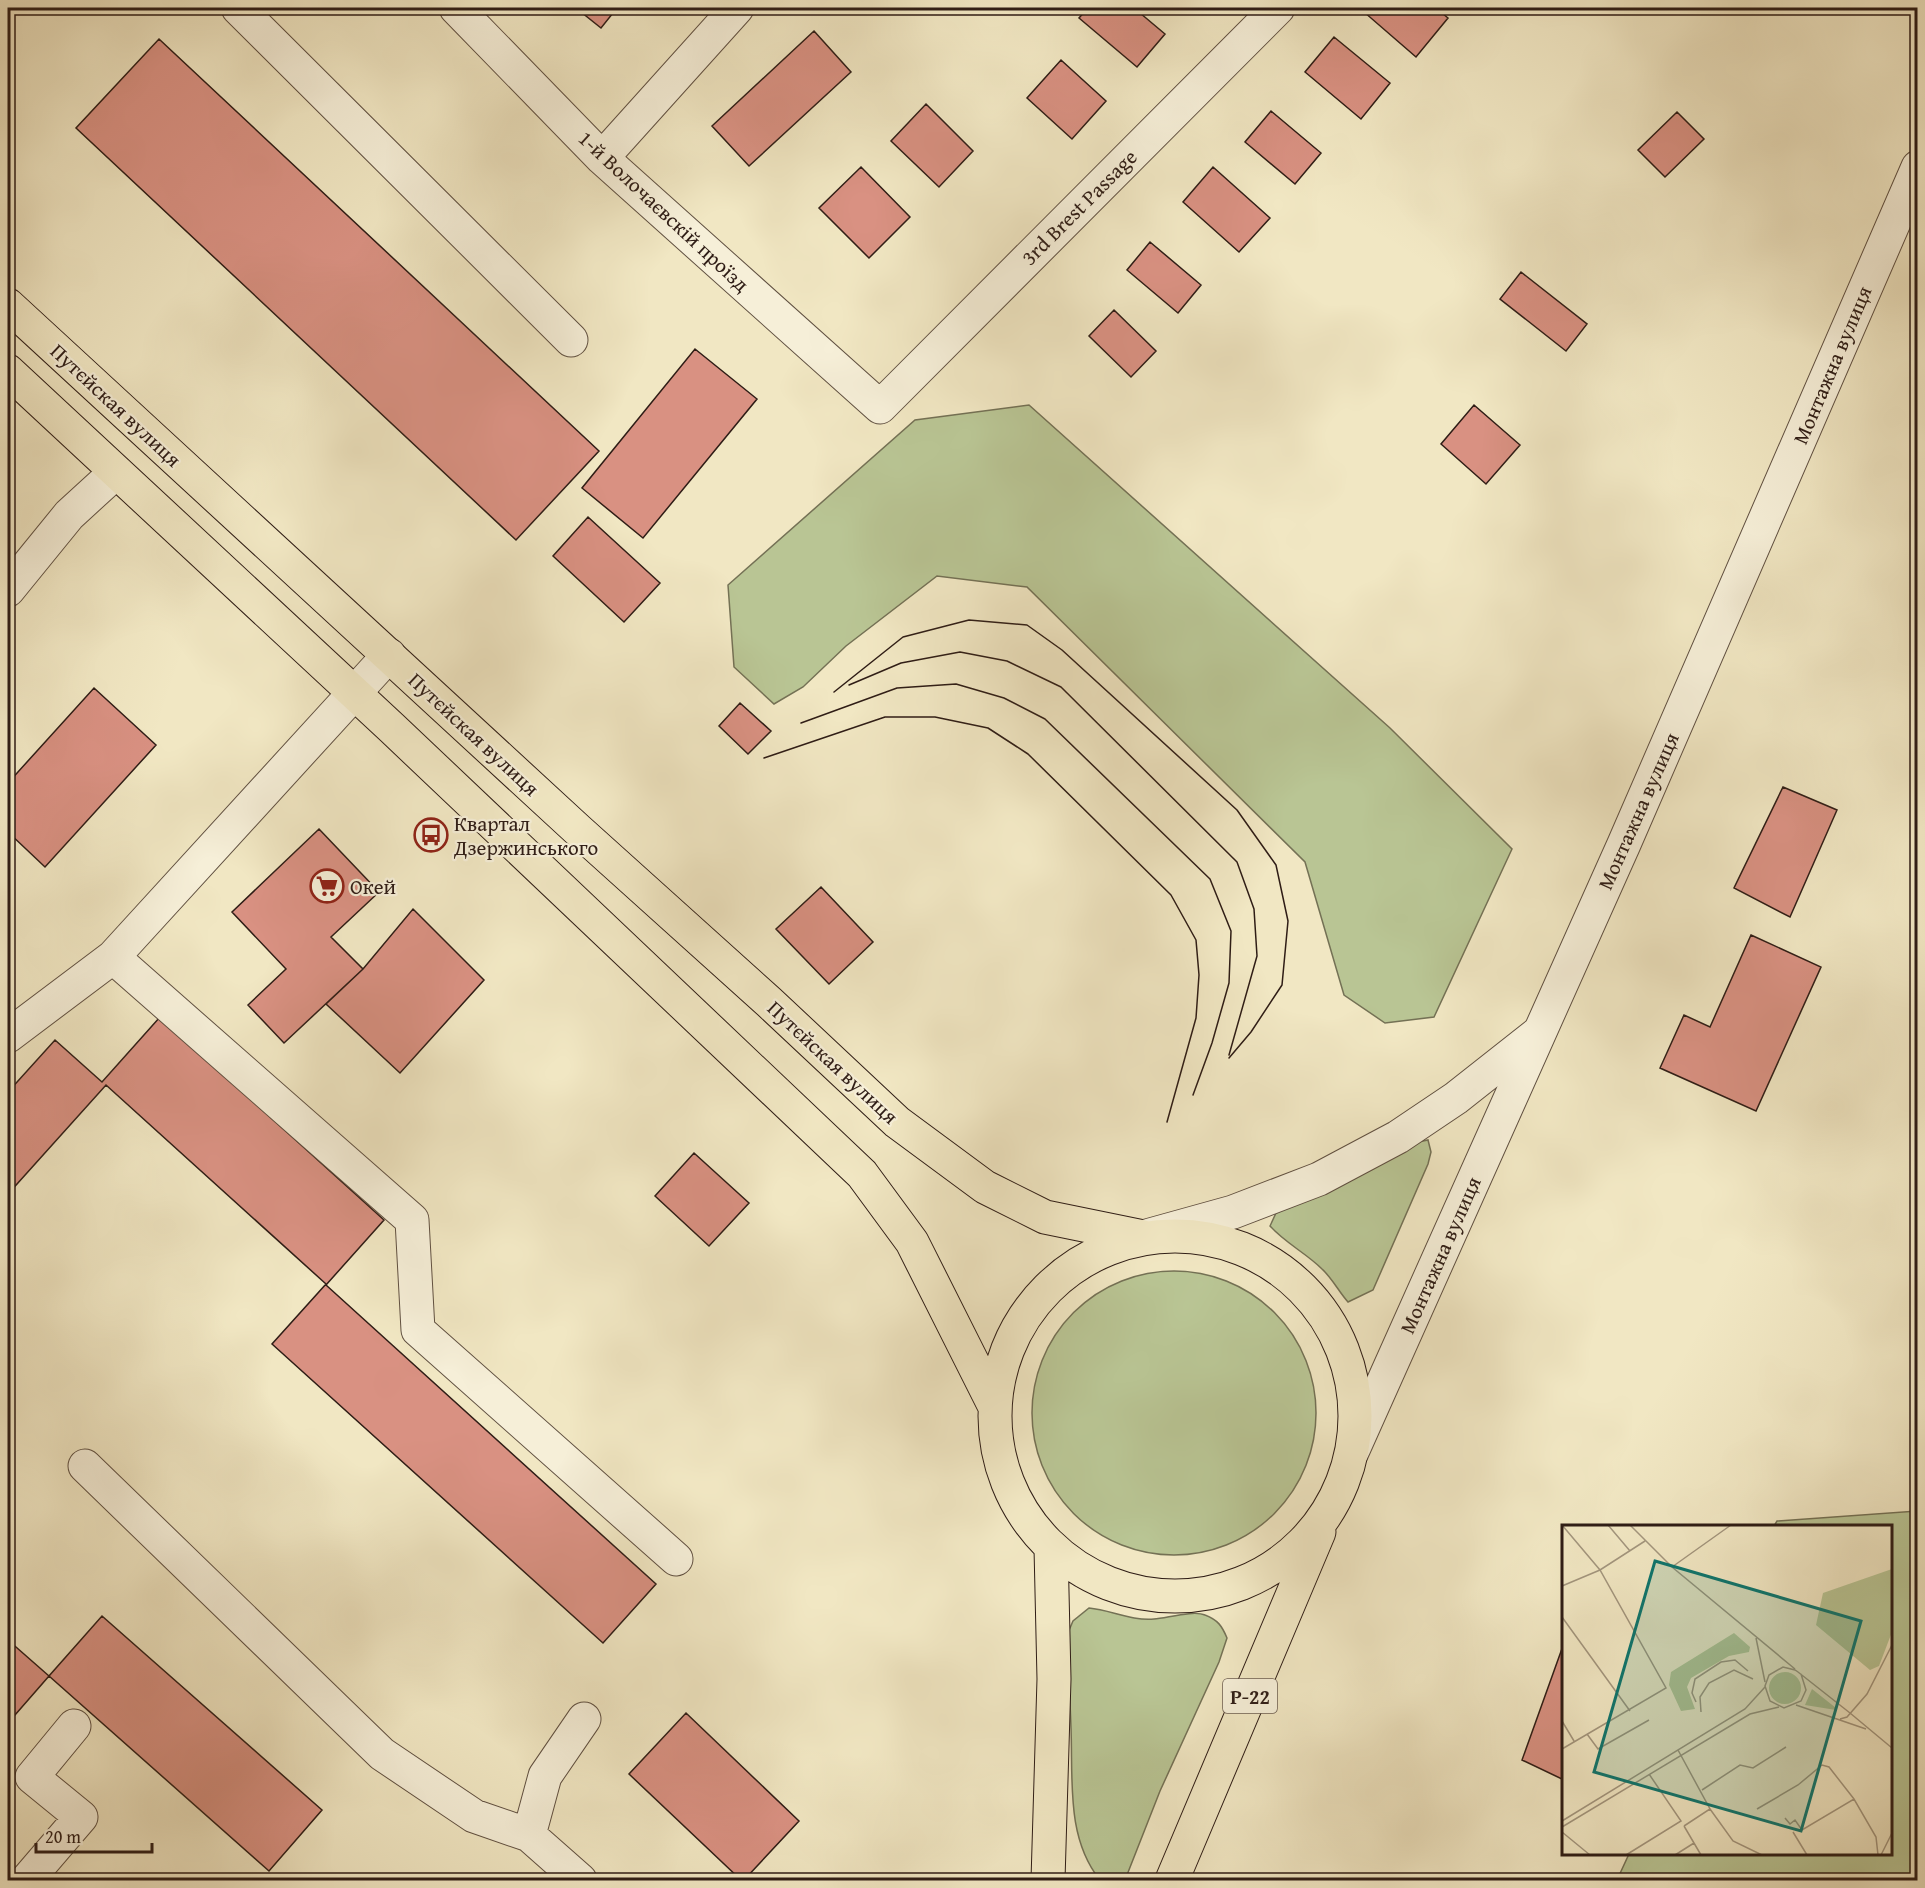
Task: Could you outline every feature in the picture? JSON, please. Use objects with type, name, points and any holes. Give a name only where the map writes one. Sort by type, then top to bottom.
[{"type":"main road","name":"Путєйская вулиця","points":[[8,305],[897,1122],[985,1187],[1046,1217],[1143,1237]]},
{"type":"main road","points":[[8,371],[354,693],[862,1174],[912,1242],[994,1405]]},
{"type":"main road","points":[[1191,1235],[1238,1246],[1281,1269],[1316,1302],[1340,1344],[1354,1397],[1352,1452],[1342,1483],[1328,1511],[1300,1547],[1255,1578],[1203,1595],[1148,1595],[1096,1579],[1051,1548],[1017,1505],[998,1454],[994,1405],[1003,1358],[1024,1315],[1056,1278],[1097,1252],[1143,1237],[1191,1235]]},
{"type":"main road","name":"Р-22","points":[[1172,1881],[1328,1511]]},
{"type":"main road","points":[[1048,1881],[1054,1678],[1051,1548]]},
{"type":"street","points":[[238,8],[571,340]]},
{"type":"street","name":"1-й Волочаєвскій проїзд","points":[[456,8],[602,158],[880,407]]},
{"type":"street","points":[[602,158],[737,8]]},
{"type":"street","name":"3rd Brest Passage","points":[[880,407],[1278,8]]},
{"type":"street","name":"Монтажна вулиця","points":[[1352,1452],[1624,844],[1917,167]]},
{"type":"street","points":[[8,590],[69,515],[116,472]]},
{"type":"street","points":[[8,1036],[113,957],[388,655]]},
{"type":"street","points":[[113,957],[412,1220],[418,1330],[676,1559]]},
{"type":"street","points":[[1143,1237],[1233,1212],[1318,1179],[1398,1137],[1456,1098],[1540,1031]]},
{"type":"street","points":[[85,1466],[382,1754],[474,1815],[530,1835],[580,1881]]},
{"type":"street","points":[[530,1835],[545,1776],[584,1719]]},
{"type":"street","points":[[27,1881],[81,1817],[32,1777],[74,1726]]},
{"type":"green space","points":[[1029,405],[1390,728],[1512,849],[1434,1017],[1385,1023],[1344,995],[1305,862],[1027,587],[937,576],[846,646],[803,687],[774,704],[734,667],[728,585],[915,420]]},
{"type":"green space","points":[[1428,1140],[1431,1152],[1428,1164],[1373,1290],[1348,1302],[1322,1269],[1270,1226],[1276,1213],[1413,1143]]},
{"type":"green space","points":[[1188,1271],[1229,1281],[1253,1295],[1275,1312],[1292,1334],[1306,1358],[1314,1385],[1316,1413],[1314,1441],[1306,1468],[1292,1492],[1275,1514],[1253,1531],[1229,1545],[1202,1553],[1160,1555],[1119,1545],[1095,1531],[1073,1514],[1056,1492],[1042,1468],[1034,1441],[1032,1399],[1042,1358],[1056,1334],[1073,1312],[1095,1295],[1119,1281],[1146,1273]]},
{"type":"green space","points":[[1917,1511],[1917,1880],[1617,1880],[1629,1855],[1892,1855],[1892,1525],[1775,1525],[1777,1521]]},
{"type":"green space","points":[[1089,1608],[1146,1619],[1200,1614],[1216,1621],[1227,1638],[1219,1662],[1160,1791],[1125,1880],[1100,1880],[1089,1864],[1076,1827],[1072,1788],[1067,1635],[1073,1621]]},
{"type":"building","points":[[576,8],[617,8],[601,28]]},
{"type":"building","points":[[1088,8],[1134,8],[1165,34],[1137,67],[1079,18]]},
{"type":"building","points":[[1367,8],[1436,8],[1448,18],[1416,57],[1364,12]]},
{"type":"building","points":[[814,31],[851,72],[749,166],[712,126]]},
{"type":"building","points":[[1334,37],[1390,83],[1361,119],[1305,72]]},
{"type":"building","points":[[159,39],[599,451],[516,540],[76,128]]},
{"type":"building","points":[[1061,60],[1106,101],[1072,139],[1027,98]]},
{"type":"building","points":[[926,104],[973,151],[939,187],[891,141]]},
{"type":"building","points":[[1271,111],[1321,153],[1295,184],[1245,142]]},
{"type":"building","points":[[1677,112],[1704,139],[1665,177],[1638,150]]},
{"type":"building","points":[[861,167],[910,217],[869,258],[819,208]]},
{"type":"building","points":[[1213,167],[1270,218],[1239,252],[1183,202]]},
{"type":"building","points":[[1150,242],[1201,285],[1178,313],[1127,270]]},
{"type":"building","points":[[1521,272],[1587,324],[1566,351],[1500,299]]},
{"type":"building","points":[[1114,310],[1156,351],[1131,377],[1089,336]]},
{"type":"building","points":[[695,349],[757,399],[643,538],[582,488]]},
{"type":"building","points":[[1474,405],[1520,445],[1486,484],[1441,444]]},
{"type":"building","points":[[588,517],[660,583],[624,622],[553,556]]},
{"type":"building","points":[[94,688],[156,745],[45,867],[8,832],[8,783]]},
{"type":"building","points":[[740,703],[771,731],[748,754],[719,726]]},
{"type":"building","points":[[1783,787],[1837,810],[1790,917],[1734,888]]},
{"type":"building","points":[[319,829],[379,892],[331,937],[363,969],[284,1043],[248,1005],[286,969],[232,912]]},
{"type":"building","points":[[821,887],[873,942],[829,984],[776,929]]},
{"type":"building","points":[[413,909],[484,980],[400,1073],[326,1004],[363,969]]},
{"type":"building","points":[[1751,935],[1821,967],[1756,1111],[1660,1068],[1684,1015],[1710,1027]]},
{"type":"building","points":[[160,1017],[384,1220],[326,1285],[656,1584],[603,1643],[272,1344],[326,1284],[106,1085],[8,1194],[8,1092],[55,1040],[102,1082]]},
{"type":"building","points":[[694,1153],[749,1203],[709,1246],[655,1196]]},
{"type":"building","points":[[102,1616],[322,1810],[269,1871],[49,1676]]},
{"type":"building","points":[[8,1640],[49,1676],[8,1723]]},
{"type":"building","points":[[1562,1649],[1562,1779],[1522,1760]]},
{"type":"building","points":[[686,1713],[799,1821],[744,1880],[741,1880],[629,1774]]},
{"type":"tram line","points":[[834,692],[903,637],[969,620],[1027,625],[1062,650],[1237,810],[1276,865],[1288,921],[1282,985],[1251,1032],[1229,1058]]},
{"type":"tram line","points":[[849,685],[901,663],[960,652],[1007,661],[1061,687],[1237,862],[1254,909],[1257,956],[1229,1055]]},
{"type":"tram line","points":[[801,723],[897,688],[956,684],[1004,698],[1045,719],[1210,879],[1231,931],[1229,983],[1212,1043],[1193,1095]]},
{"type":"tram line","points":[[764,758],[885,717],[935,717],[988,728],[1028,754],[1171,895],[1196,940],[1199,975],[1196,1018],[1167,1122]]},
{"type":"place","name":"Квартал Дзержинського","points":[[431,835]]},
{"type":"place","name":"Окей","points":[[327,886]]}]
